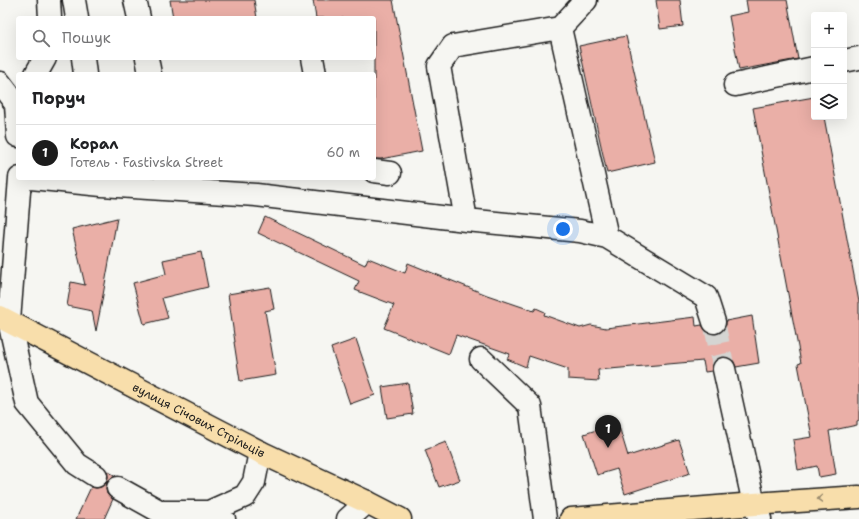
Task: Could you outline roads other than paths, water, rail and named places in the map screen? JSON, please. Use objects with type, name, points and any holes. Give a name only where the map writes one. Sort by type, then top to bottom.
[{"type":"main road","name":"вулиця Січових Стрільців","points":[[4,319],[260,452],[400,519]]},
{"type":"main road","points":[[571,519],[757,511],[859,497]]},
{"type":"lane","points":[[49,0],[50,16]]},
{"type":"lane","points":[[74,0],[77,16]]},
{"type":"lane","points":[[135,0],[139,16]]},
{"type":"lane","points":[[466,220],[439,66],[453,46],[560,28],[586,0]]},
{"type":"lane","points":[[560,28],[607,237]]},
{"type":"lane","points":[[847,61],[859,58]]},
{"type":"lane","points":[[37,72],[44,60]]},
{"type":"lane","points":[[83,60],[85,72]]},
{"type":"lane","points":[[147,60],[150,72]]},
{"type":"lane","points":[[312,60],[315,72]]},
{"type":"lane","points":[[735,86],[811,69]]},
{"type":"lane","points":[[0,83],[16,102]]},
{"type":"lane","points":[[20,180],[4,319],[27,403],[76,464],[96,476]]},
{"type":"lane","points":[[78,180],[256,196],[466,220],[580,231],[607,237],[706,297],[714,322]]},
{"type":"lane","points":[[481,359],[530,406],[544,519]]},
{"type":"lane","points":[[724,369],[757,511]]},
{"type":"lane","points":[[118,488],[161,512],[217,516],[245,496],[254,482],[260,452]]},
{"type":"lane","points":[[348,519],[366,502]]},
{"type":"tunnel","points":[[714,322],[724,369]]},
{"type":"place","name":"Корал","points":[[608,448]]}]
